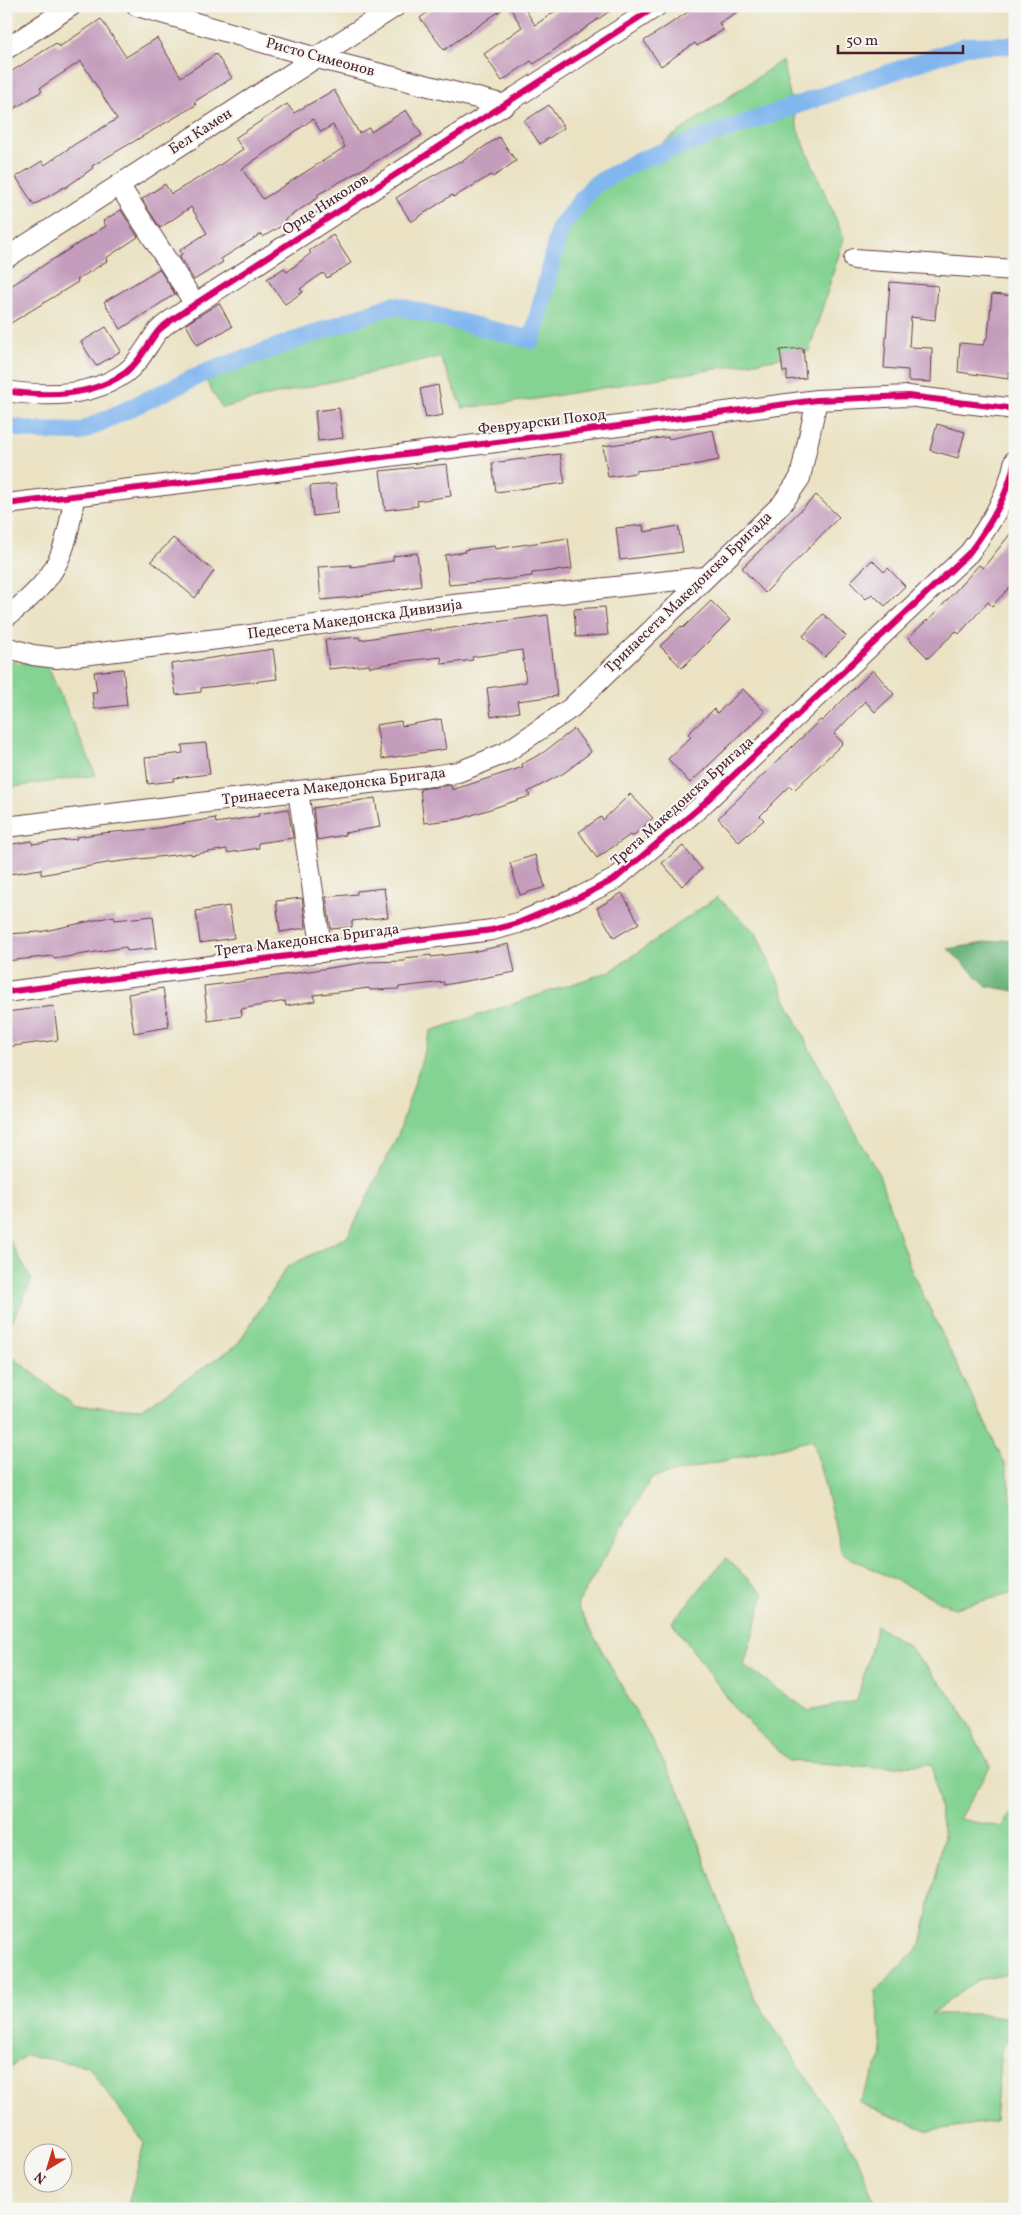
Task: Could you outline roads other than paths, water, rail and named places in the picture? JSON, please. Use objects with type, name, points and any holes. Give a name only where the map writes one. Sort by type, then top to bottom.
[{"type":"street","points":[[6,49],[71,6]]},
{"type":"street","name":"Ристо Симеонов","points":[[137,6],[317,58],[505,104]]},
{"type":"street","name":"Бел Камен","points":[[6,258],[396,6]]},
{"type":"street","name":"Орце Николов","points":[[6,391],[59,395],[99,387],[125,373],[141,357],[159,330],[196,304],[657,6]]},
{"type":"street","points":[[119,185],[196,304]]},
{"type":"street","points":[[854,259],[1015,270]]},
{"type":"street","name":"Февруарски Поход","points":[[6,504],[74,497],[817,400],[908,396],[1015,409]]},
{"type":"street","name":"Тринаесета Македонска Бригада","points":[[6,827],[458,772],[505,753],[571,708],[794,491],[804,469],[817,400]]},
{"type":"street","name":"Трета Македонска Бригада","points":[[6,992],[492,930],[518,923],[580,897],[614,879],[699,808],[969,553],[986,531],[1002,503],[1015,460]]},
{"type":"street","points":[[6,617],[35,594],[53,572],[68,534],[74,497]]},
{"type":"street","name":"Педесета Македонска Дивизија","points":[[6,647],[34,655],[57,658],[243,636],[426,608],[706,577]]},
{"type":"street","points":[[298,790],[322,952]]},
{"type":"waterway","points":[[6,426],[35,431],[80,432],[202,374],[393,305],[532,340],[560,227],[594,185],[637,161],[966,46],[1015,45]]}]
